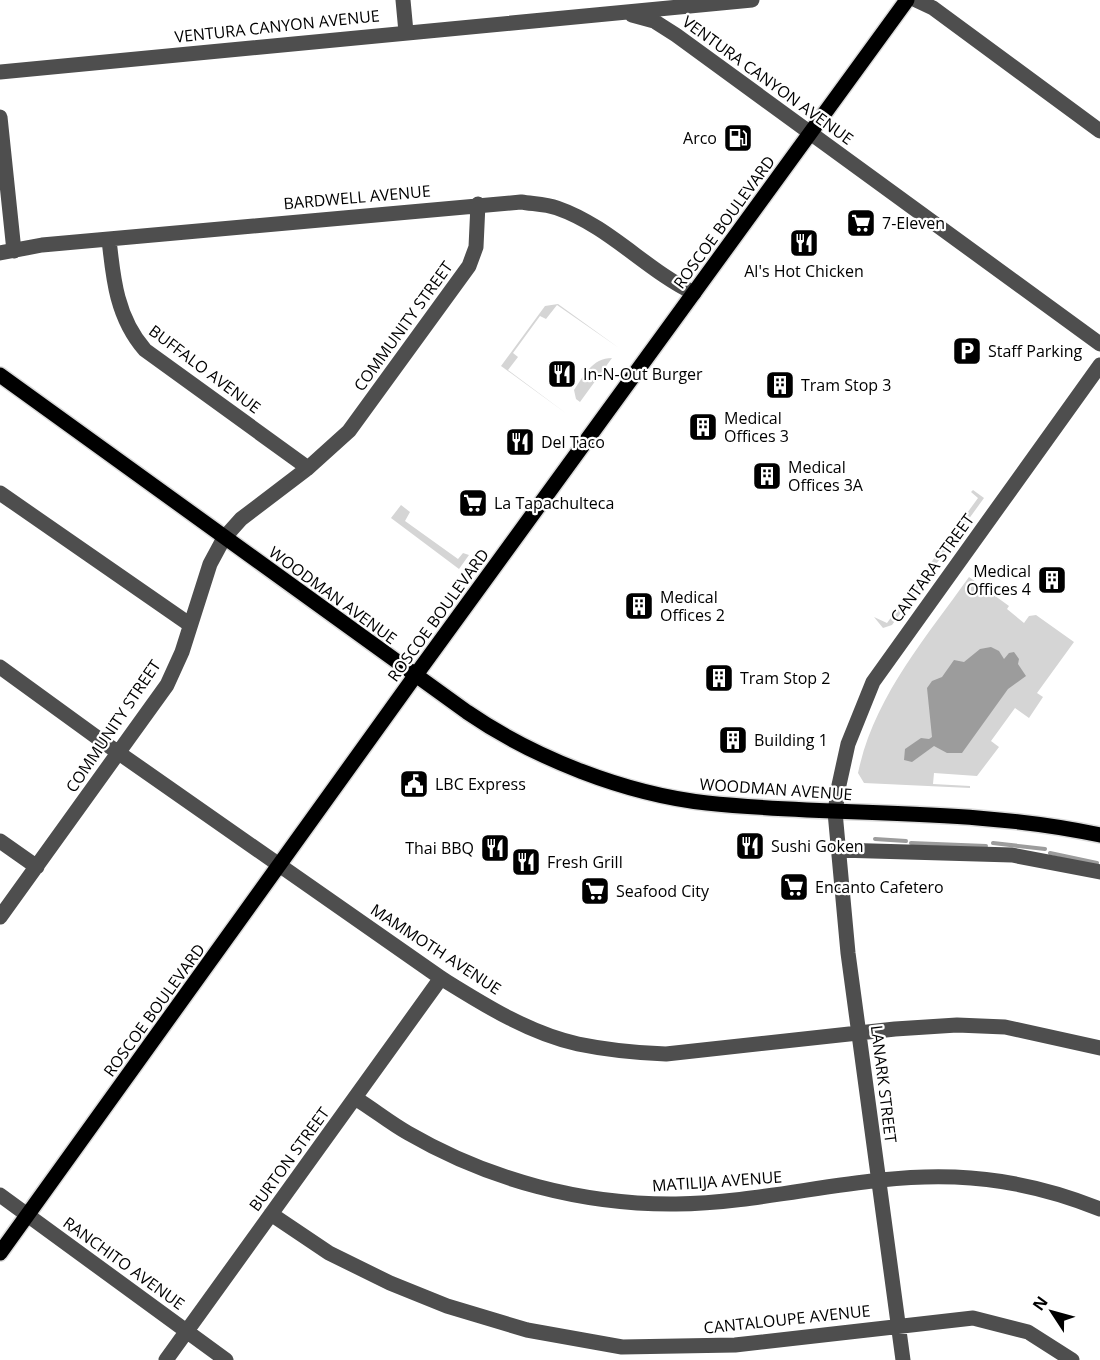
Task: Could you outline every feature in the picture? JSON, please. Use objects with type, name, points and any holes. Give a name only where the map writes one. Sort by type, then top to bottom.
[{"type":"main road","name":"ROSCOE BOULEVARD","points":[[0,1253],[415,676],[907,0]]},
{"type":"main road","name":"WOODMAN AVENUE","points":[[0,375],[415,676],[507,739],[620,784],[705,803],[835,812],[1008,819],[1100,835]]},
{"type":"street","points":[[403,0],[406,32]]},
{"type":"street","points":[[627,13],[752,0]]},
{"type":"street","points":[[916,0],[933,9],[1100,131]]},
{"type":"street","name":"VENTURA CANYON AVENUE","points":[[0,72],[627,13],[654,21],[676,35],[1100,344]]},
{"type":"street","points":[[0,117],[7,252]]},
{"type":"street","name":"BARDWELL AVENUE","points":[[7,252],[42,245],[478,204],[521,202],[556,207],[593,225],[672,281],[694,293]]},
{"type":"street","name":"COMMUNITY STREET","points":[[0,917],[167,685],[182,652],[189,624],[210,564],[224,538],[242,519],[308,468],[349,431],[469,266],[476,247],[478,204]]},
{"type":"street","name":"BUFFALO AVENUE","points":[[109,239],[114,289],[132,336],[145,350],[308,468]]},
{"type":"street","name":"CANTARA STREET","points":[[835,812],[848,744],[873,682],[1100,365]]},
{"type":"street","points":[[0,493],[189,624]]},
{"type":"street","name":"MAMMOTH AVENUE","points":[[0,667],[118,753],[441,978],[490,1008],[533,1029],[576,1044],[628,1052],[666,1054],[860,1035],[895,1029],[957,1025],[1005,1027],[1100,1048]]},
{"type":"street","name":"LANARK STREET","points":[[835,812],[848,953],[903,1360]]},
{"type":"street","points":[[0,841],[37,867]]},
{"type":"street","points":[[838,850],[1012,855],[1100,872]]},
{"type":"street","name":"BURTON STREET","points":[[166,1360],[441,978]]},
{"type":"street","name":"MATILIJA AVENUE","points":[[355,1098],[408,1133],[474,1165],[522,1183],[560,1193],[630,1204],[678,1204],[879,1182],[954,1177],[1036,1186],[1100,1209]]},
{"type":"street","name":"RANCHITO AVENUE","points":[[0,1196],[226,1360]]},
{"type":"street","name":"CANTALOUPE AVENUE","points":[[271,1214],[329,1253],[437,1302],[527,1330],[622,1347],[735,1345],[974,1317],[1028,1332],[1072,1360]]},
{"type":"shaded area","points":[[558,304],[619,348],[557,305],[546,319],[540,316],[513,353],[518,357],[508,370],[567,414],[501,366],[545,306]]},
{"type":"shaded area","points":[[612,358],[580,402],[576,399],[574,390],[589,369],[599,361]]},
{"type":"shaded area","points":[[973,490],[984,498],[892,625],[883,628],[874,617],[887,623],[978,498],[971,492]]},
{"type":"shaded area","points":[[401,505],[410,512],[405,521],[458,559],[463,553],[469,555],[459,569],[391,518]]},
{"type":"shaded area","points":[[969,577],[1009,606],[1007,609],[1024,623],[1029,616],[1036,615],[1074,642],[1037,693],[1043,697],[1029,718],[1015,708],[991,741],[999,747],[977,776],[934,773],[933,784],[970,786],[970,788],[864,783],[858,773],[876,719],[903,670]]},
{"type":"shaded area","points":[[991,647],[999,651],[1004,659],[1009,653],[1014,652],[1026,676],[1008,689],[962,753],[947,753],[934,746],[912,762],[904,760],[905,749],[921,738],[932,737],[927,688],[932,681],[942,677],[954,660],[964,662],[980,649]]},
{"type":"waterway","points":[[875,839],[906,841]]},
{"type":"waterway","points":[[911,843],[986,846]]},
{"type":"waterway","points":[[993,843],[1045,849]]},
{"type":"waterway","points":[[1050,853],[1097,863]]},
{"type":"place","name":"Arco","points":[[738,138]]},
{"type":"place","name":"7-Eleven","points":[[861,223]]},
{"type":"place","name":"Al's Hot Chicken","points":[[804,243]]},
{"type":"place","name":"Staff Parking","points":[[967,351]]},
{"type":"place","name":"In-N-Out Burger","points":[[562,374]]},
{"type":"place","name":"Tram Stop 3","points":[[780,385]]},
{"type":"place","name":"Medical Offices 3","points":[[703,427]]},
{"type":"place","name":"Del Taco","points":[[520,442]]},
{"type":"place","name":"Medical Offices 3A","points":[[767,476]]},
{"type":"place","name":"La Tapachulteca","points":[[473,503]]},
{"type":"place","name":"Medical Offices 4","points":[[1052,580]]},
{"type":"place","name":"Medical Offices 2","points":[[639,606]]},
{"type":"place","name":"Tram Stop 2","points":[[719,678]]},
{"type":"place","name":"Building 1","points":[[733,740]]},
{"type":"place","name":"LBC Express","points":[[414,784]]},
{"type":"place","name":"Sushi Goken","points":[[750,846]]},
{"type":"place","name":"Thai BBQ","points":[[495,848]]},
{"type":"place","name":"Fresh Grill","points":[[526,862]]},
{"type":"place","name":"Encanto Cafetero","points":[[794,887]]},
{"type":"place","name":"Seafood City","points":[[595,891]]}]
